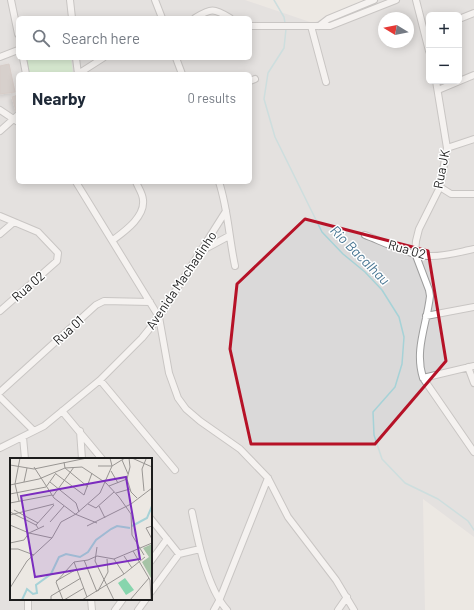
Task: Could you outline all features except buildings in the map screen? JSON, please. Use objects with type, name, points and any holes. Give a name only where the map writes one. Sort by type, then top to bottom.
[{"type":"street","points":[[12,0],[16,23]]},
{"type":"street","points":[[70,0],[72,16]]},
{"type":"street","points":[[156,0],[161,16]]},
{"type":"street","points":[[319,26],[328,18],[374,0]]},
{"type":"street","points":[[252,26],[330,26],[396,0]]},
{"type":"street","points":[[416,0],[426,29]]},
{"type":"street","points":[[199,16],[211,10],[218,10],[227,16]]},
{"type":"street","points":[[462,18],[474,13]]},
{"type":"street","points":[[311,26],[326,82]]},
{"type":"street","points":[[0,57],[16,51]]},
{"type":"street","points":[[23,60],[26,72]]},
{"type":"street","points":[[76,60],[78,72]]},
{"type":"street","points":[[81,72],[100,60]]},
{"type":"street","points":[[177,60],[181,72]]},
{"type":"street","points":[[438,90],[474,75]]},
{"type":"street","name":"Rua JK","points":[[415,253],[416,236],[440,187],[447,148],[437,84]]},
{"type":"street","points":[[0,110],[16,119],[0,131]]},
{"type":"street","points":[[447,148],[474,139]]},
{"type":"street","points":[[77,184],[159,317],[169,373],[178,398],[186,409],[200,421],[240,449],[268,478],[288,517],[347,597],[354,610]]},
{"type":"street","points":[[113,240],[128,228],[140,214],[144,201],[137,184]]},
{"type":"street","points":[[219,184],[226,211],[235,266]]},
{"type":"street","points":[[440,187],[451,194],[474,194]]},
{"type":"street","name":"Avenida Machadinho","points":[[0,448],[44,426],[100,380],[142,338],[159,317],[226,211]]},
{"type":"street","points":[[0,216],[14,222],[0,234]]},
{"type":"street","name":"Rua 02","points":[[0,311],[57,261],[59,257],[58,253],[38,232],[14,222]]},
{"type":"street","name":"Rua 02","points":[[365,235],[394,247],[427,256],[439,256],[474,249]]},
{"type":"street","points":[[201,251],[229,236]]},
{"type":"street","points":[[415,253],[429,290],[429,304],[419,354],[420,369],[423,378],[474,452]]},
{"type":"street","name":"Rua 01","points":[[0,392],[96,306],[104,301],[150,302]]},
{"type":"street","points":[[426,316],[474,307]]},
{"type":"street","points":[[423,378],[471,366],[474,383]]},
{"type":"street","points":[[100,380],[175,470]]},
{"type":"street","points":[[0,397],[34,431]]},
{"type":"street","points":[[62,411],[101,458]]},
{"type":"street","points":[[80,431],[82,458]]},
{"type":"street","points":[[23,437],[25,458]]},
{"type":"street","points":[[214,610],[219,601],[268,478]]},
{"type":"street","points":[[192,512],[200,549],[219,601],[227,610]]},
{"type":"street","points":[[152,520],[179,554]]},
{"type":"street","points":[[152,560],[167,539]]},
{"type":"street","points":[[152,591],[179,554],[200,549]]},
{"type":"street","points":[[338,610],[347,597]]},
{"type":"street","points":[[115,610],[122,600]]},
{"type":"street","points":[[138,610],[145,600]]},
{"type":"highlighted area","points":[[305,219],[428,251],[446,361],[375,444],[251,444],[230,349],[237,284]]},
{"type":"shaded area","points":[[0,0],[245,0],[313,23],[368,0],[474,0],[474,537],[423,499],[425,610],[0,610]]},
{"type":"green space","points":[[26,60],[71,60],[73,72],[29,72]]},
{"type":"waterway","name":"Rio Bacalhau","points":[[274,0],[284,17],[285,23]]},
{"type":"waterway","name":"Rio Bacalhau","points":[[286,29],[284,48],[268,73],[264,99],[275,137],[322,232],[343,254],[365,272],[382,290],[399,317],[404,337],[402,364],[395,387],[373,412],[374,435],[382,459],[405,483],[438,499],[468,521],[474,530]]}]
